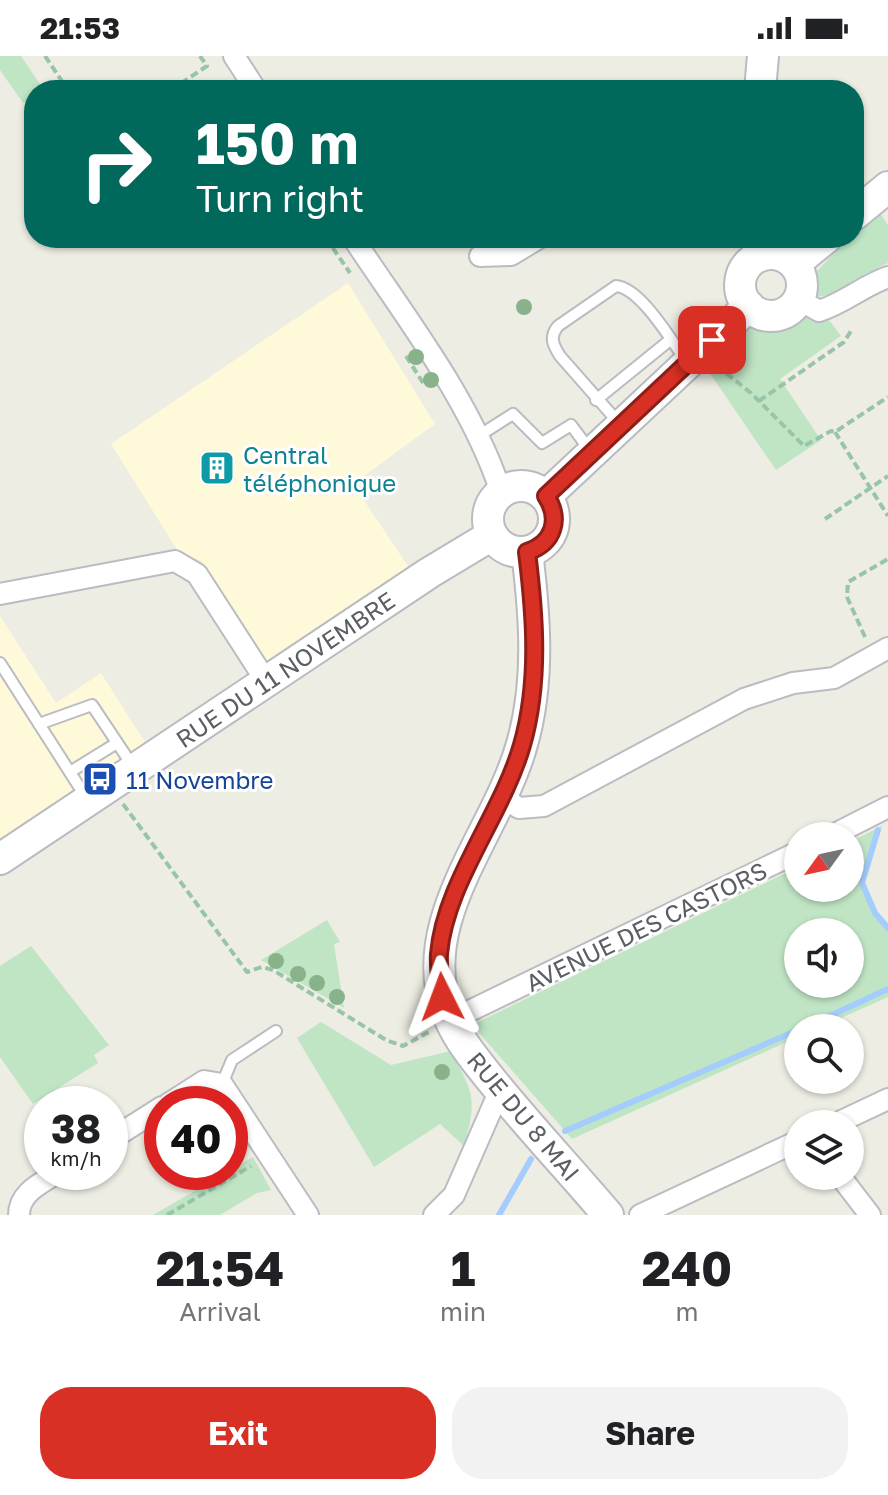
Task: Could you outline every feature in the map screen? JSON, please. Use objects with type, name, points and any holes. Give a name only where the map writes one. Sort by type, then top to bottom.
[{"type":"street","points":[[761,80],[763,56]]},
{"type":"street","points":[[234,57],[249,80]]},
{"type":"street","points":[[864,207],[888,187]]},
{"type":"street","points":[[359,248],[480,435],[501,492]]},
{"type":"street","points":[[480,256],[511,255],[523,248]]},
{"type":"street","points":[[756,248],[794,264],[801,281],[798,299],[792,307],[775,316],[765,315],[749,306],[743,298],[741,279],[756,248]]},
{"type":"street","points":[[794,264],[814,248]]},
{"type":"street","points":[[798,299],[819,311],[838,305],[869,283],[888,277]]},
{"type":"street","points":[[546,496],[622,426],[686,352],[749,306]]},
{"type":"street","points":[[519,485],[529,486],[546,496],[552,505],[555,525],[545,542],[527,552],[507,549],[492,535],[489,507],[501,492],[519,485]]},
{"type":"street","name":"RUE DU 11 NOVEMBRE","points":[[0,859],[492,535]]},
{"type":"street","name":"RUE DU 8 MAI","points":[[527,552],[535,652],[531,709],[504,798],[450,905],[439,954],[442,997],[451,1020],[500,1090],[596,1209]]},
{"type":"street","points":[[0,594],[175,561],[197,574],[266,681]]},
{"type":"street","points":[[504,798],[519,808],[544,806],[744,699],[793,683],[834,678],[881,652]]},
{"type":"street","points":[[859,822],[888,807]]},
{"type":"street","name":"AVENUE DES CASTORS","points":[[451,1020],[784,859]]},
{"type":"street","points":[[196,1086],[204,1081],[222,1084],[308,1215]]},
{"type":"street","points":[[434,1215],[454,1195],[500,1090]]},
{"type":"street","points":[[864,1110],[888,1099]]},
{"type":"street","points":[[640,1215],[784,1148]]},
{"type":"street","points":[[19,1215],[19,1204],[31,1190]]},
{"type":"street","points":[[851,1190],[870,1215]]},
{"type":"lane","points":[[596,400],[686,352],[625,287],[616,286],[552,333],[553,344],[596,400],[622,426]]},
{"type":"lane","points":[[480,435],[513,414],[542,443],[571,425],[592,453]]},
{"type":"lane","points":[[0,663],[70,772],[99,794]]},
{"type":"lane","points":[[39,724],[92,705],[135,770]]},
{"type":"lane","points":[[70,772],[117,743]]},
{"type":"lane","points":[[222,1084],[232,1060],[276,1031]]},
{"type":"path","points":[[45,56],[61,80]]},
{"type":"path","points":[[186,80],[207,66],[200,56]]},
{"type":"path","points":[[333,248],[357,282]]},
{"type":"path","points":[[759,401],[844,342],[851,331]]},
{"type":"path","points":[[402,349],[430,394]]},
{"type":"path","points":[[686,352],[759,401],[804,446],[835,432],[888,397]]},
{"type":"path","points":[[835,432],[888,516]]},
{"type":"path","points":[[825,519],[888,476]]},
{"type":"path","points":[[881,652],[846,590],[848,582],[888,559]]},
{"type":"path","points":[[99,794],[247,972],[262,967],[273,970],[386,1040],[403,1046],[451,1020]]},
{"type":"path","points":[[167,1215],[270,1155]]},
{"type":"shaded area","points":[[348,283],[435,424],[353,484],[410,569],[268,665],[201,561],[178,551],[111,444]]},
{"type":"shaded area","points":[[0,616],[56,703],[101,673],[150,750],[0,845]]},
{"type":"green space","points":[[0,56],[21,56],[37,80],[24,80],[24,103],[23,103],[0,70]]},
{"type":"green space","points":[[880,213],[888,225],[888,263],[842,290],[814,296],[810,279],[838,248],[864,248],[864,226]]},
{"type":"green space","points":[[798,314],[830,321],[841,336],[780,379],[821,440],[776,470],[709,372],[742,331]]},
{"type":"green space","points":[[882,826],[864,882],[864,835]]},
{"type":"green space","points":[[784,874],[784,902],[864,902],[864,882],[878,913],[888,924],[888,997],[850,1014],[784,1014],[784,1043],[572,1139],[472,1025]]},
{"type":"green space","points":[[327,920],[340,942],[334,944],[344,1008],[261,960]]},
{"type":"green space","points":[[31,946],[109,1045],[94,1055],[98,1063],[62,1086],[24,1086],[24,1091],[0,1057],[0,966]]},
{"type":"green space","points":[[321,1022],[391,1065],[451,1051],[471,1096],[471,1117],[464,1146],[440,1124],[374,1167],[297,1038]]},
{"type":"green space","points":[[253,1157],[271,1190],[257,1193],[220,1215],[153,1215],[196,1190],[248,1190],[248,1160]]},
{"type":"waterway","points":[[878,830],[862,883],[875,913],[888,928]]},
{"type":"waterway","points":[[834,1014],[888,989]]},
{"type":"waterway","points":[[565,1131],[784,1036]]},
{"type":"waterway","points":[[499,1215],[531,1159]]},
{"type":"place","name":"Central téléphonique","points":[[217,468]]},
{"type":"place","name":"11 Novembre","points":[[100,779]]},
{"type":"route","points":[[442,997],[439,954],[450,905],[504,798],[522,747],[531,709],[535,652],[527,552],[545,542],[555,525],[552,505],[546,496],[712,340]]}]
